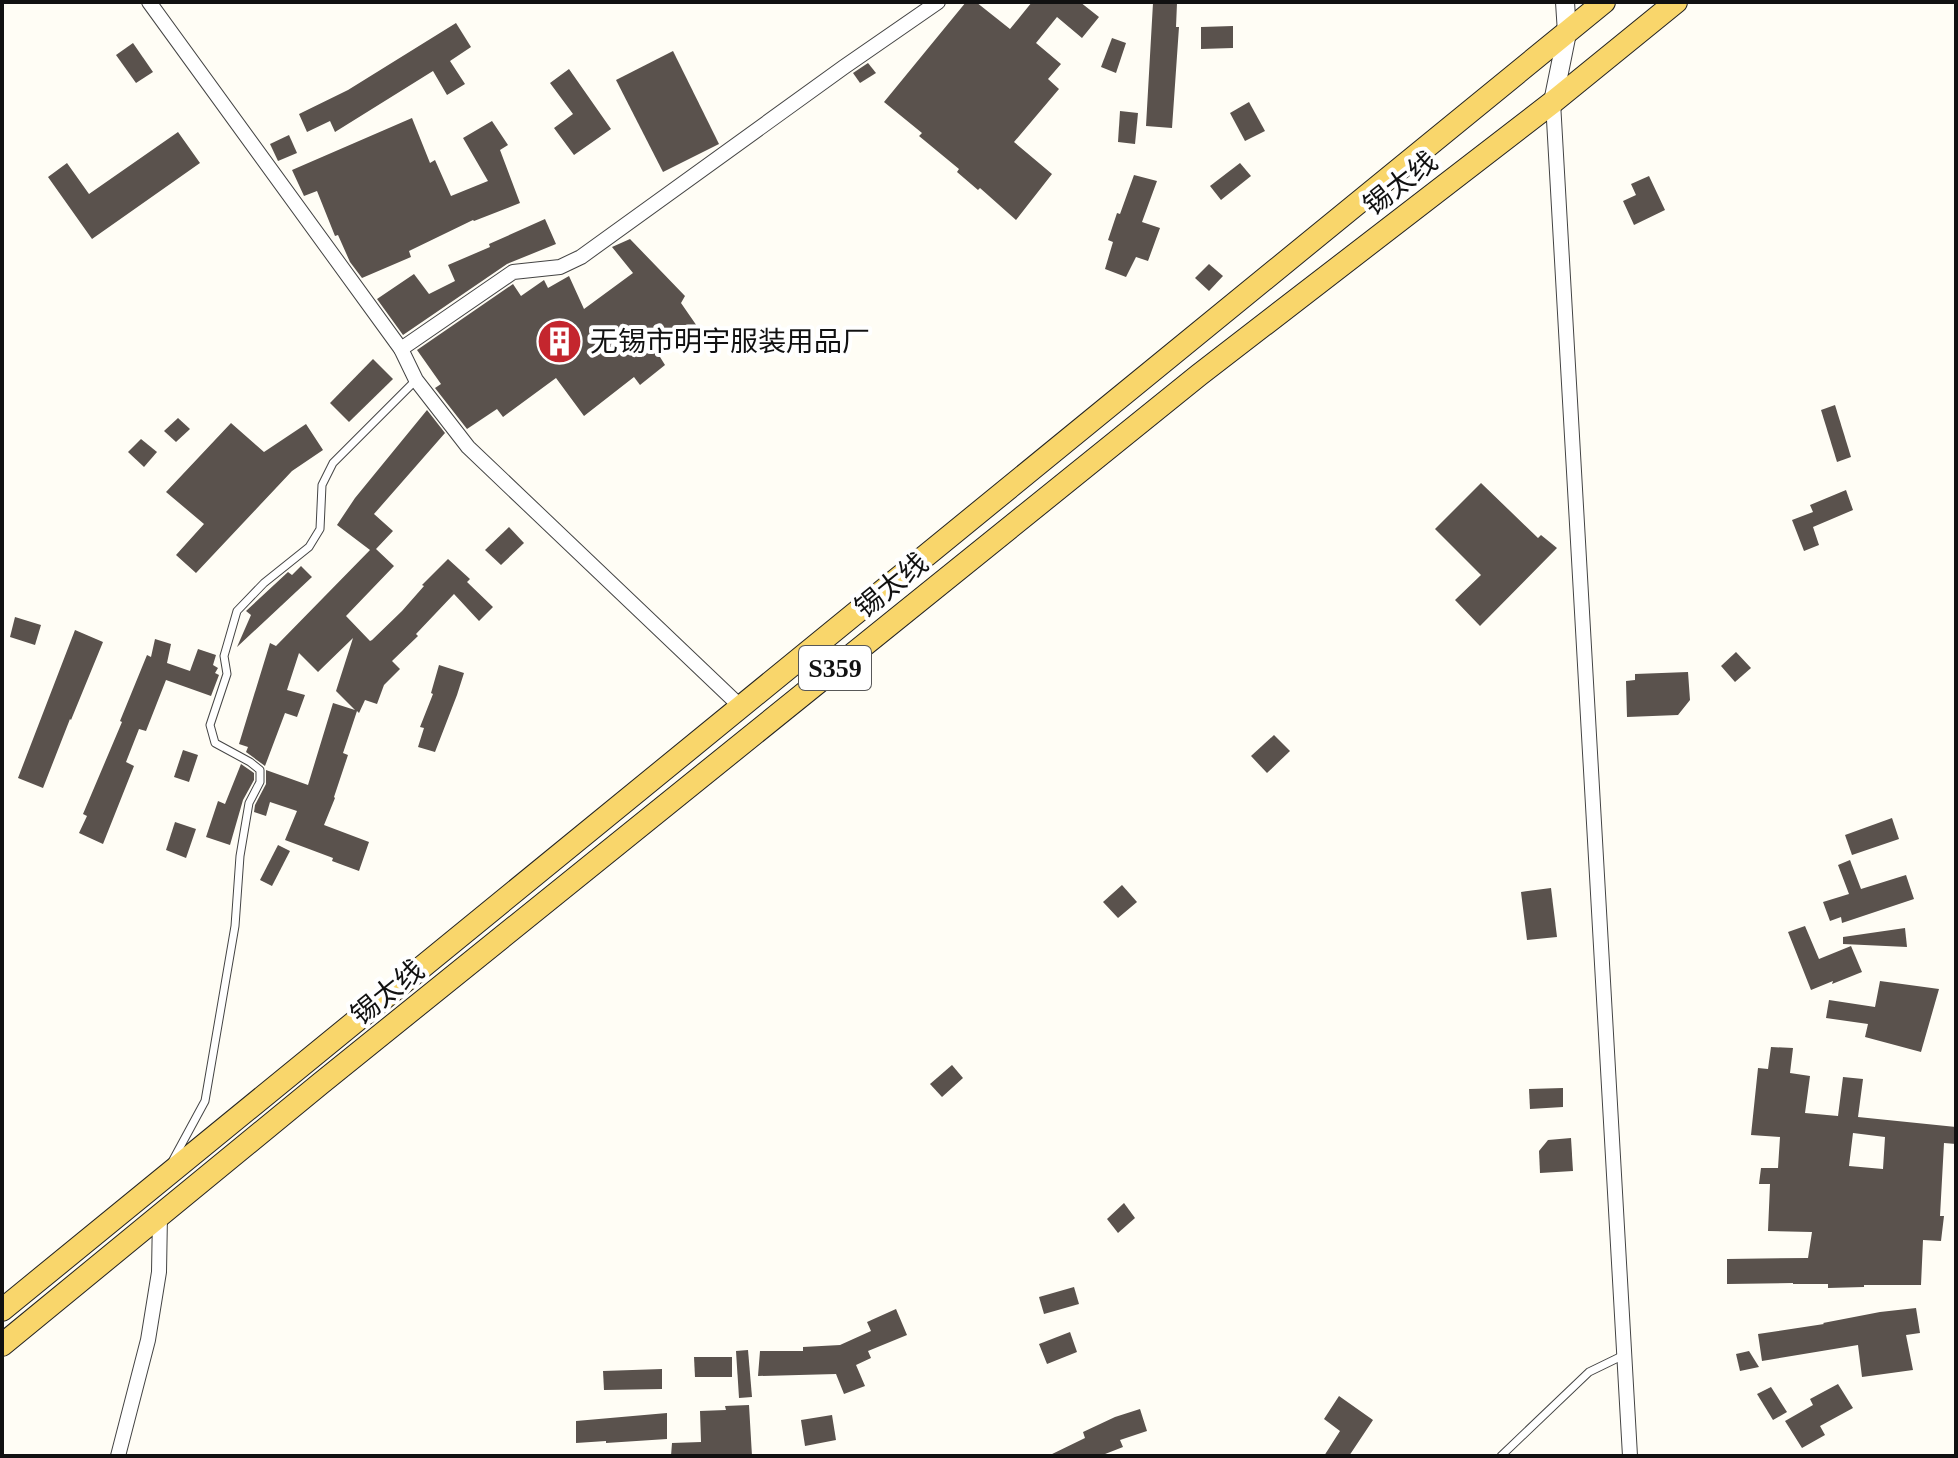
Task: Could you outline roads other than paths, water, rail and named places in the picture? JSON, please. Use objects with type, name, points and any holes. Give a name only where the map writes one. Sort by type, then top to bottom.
[{"type":"main road","name":"锡太线","points":[[2,1310],[162,1185],[1604,2]]},
{"type":"main road","name":"锡太线","points":[[2,1345],[160,1209],[357,1054],[1199,375],[1553,102],[1676,2]]},
{"type":"street","points":[[149,2],[401,349],[416,380],[468,447],[741,707]]},
{"type":"street","points":[[401,349],[513,272],[560,267],[581,257],[938,2]]},
{"type":"street","points":[[1565,2],[1567,33],[1553,102],[1630,1456]]},
{"type":"street","points":[[118,1456],[148,1340],[159,1272],[160,1209]]},
{"type":"lane","points":[[162,1185],[205,1101],[235,926],[242,842],[249,803],[260,782],[260,770],[215,743],[210,725],[227,674],[224,656],[237,611],[264,583],[309,547],[320,529],[322,485],[333,463],[416,380]]},
{"type":"lane","points":[[1501,1456],[1589,1372],[1624,1355]]},
{"type":"place","name":"无锡市明宇服装用品厂","points":[[559,341]]}]
